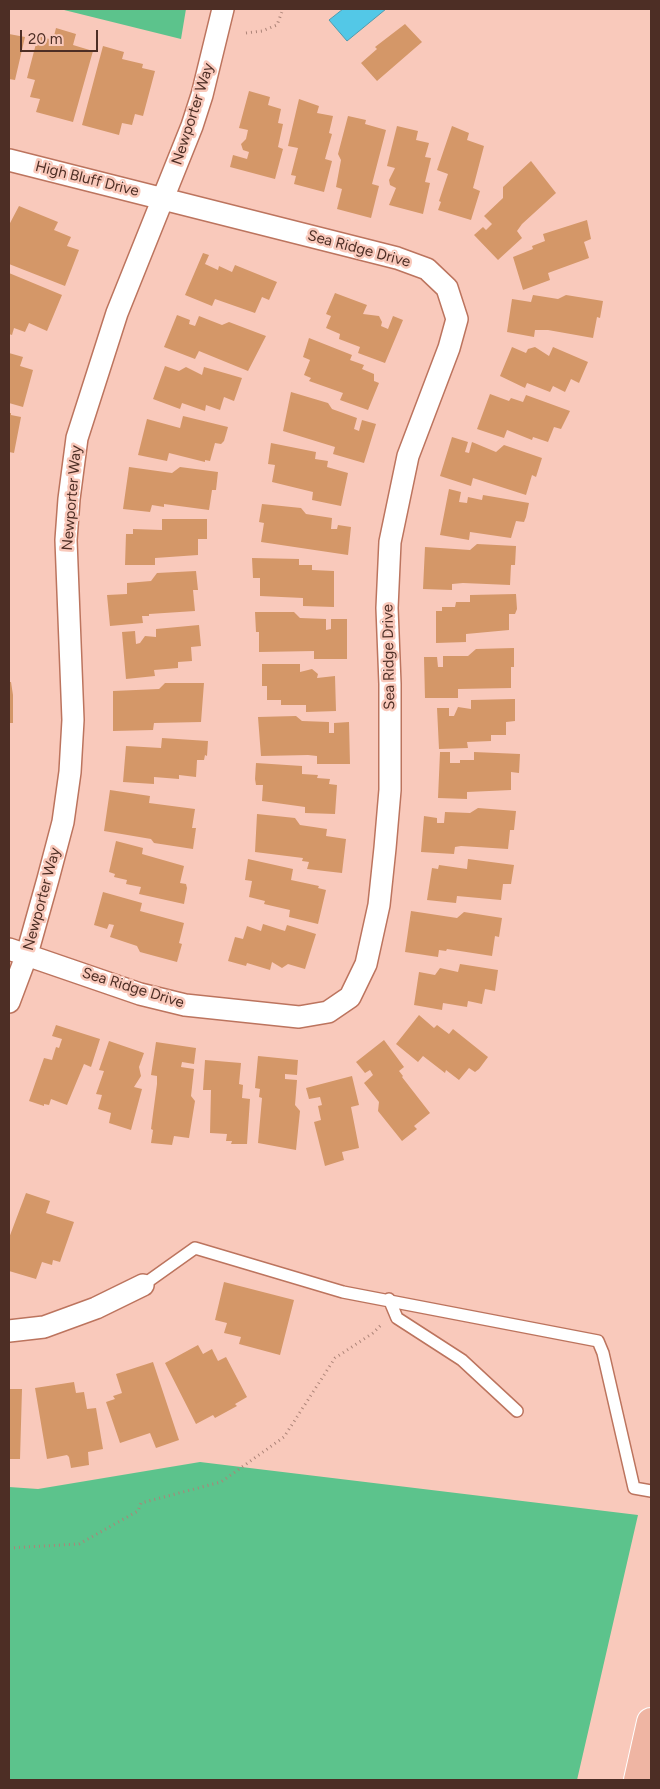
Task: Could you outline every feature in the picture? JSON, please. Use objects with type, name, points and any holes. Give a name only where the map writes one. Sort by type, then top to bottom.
[{"type":"main road","points":[[638,1780],[651,1722]]},
{"type":"street","name":"Newporter Way","points":[[9,1002],[18,951],[63,822],[70,772],[73,720],[66,540],[76,438],[117,313],[164,199],[202,95],[223,9]]},
{"type":"street","name":"High Bluff Drive","points":[[9,160],[164,199]]},
{"type":"street","name":"Sea Ridge Drive","points":[[18,951],[140,994],[185,1005],[299,1017],[328,1012],[350,997],[366,964],[379,905],[390,790],[390,684],[387,608],[390,542],[408,456],[449,348],[457,318],[447,288],[427,269],[397,258],[164,199]]},
{"type":"street","points":[[9,1331],[44,1327],[96,1308],[143,1285]]},
{"type":"lane","points":[[143,1285],[195,1248],[343,1292],[389,1299],[598,1341],[603,1353],[634,1488],[651,1491]]},
{"type":"lane","points":[[389,1299],[397,1318],[462,1360],[517,1411]]},
{"type":"path","points":[[246,33],[262,31],[277,25],[283,9]]},
{"type":"path","points":[[9,1548],[79,1544],[138,1511],[142,1503],[221,1482],[284,1437],[335,1358],[374,1333],[385,1321],[389,1299]]},
{"type":"green space","points":[[60,9],[186,9],[181,39]]},
{"type":"green space","points":[[200,1462],[638,1515],[577,1780],[9,1780],[9,1487],[38,1489]]},
{"type":"water","points":[[343,9],[386,9],[347,41],[329,20]]},
{"type":"building","points":[[405,24],[422,42],[377,81],[361,63],[377,49],[375,47]]},
{"type":"building","points":[[56,28],[76,34],[73,45],[93,51],[73,122],[36,112],[40,99],[30,97],[35,80],[27,78],[38,36],[53,40]]},
{"type":"building","points":[[9,34],[25,37],[15,80],[9,79]]},
{"type":"building","points":[[103,46],[124,52],[122,59],[143,64],[142,68],[155,71],[143,116],[135,114],[132,125],[122,123],[119,135],[82,125]]},
{"type":"building","points":[[249,91],[270,97],[268,105],[281,109],[278,123],[283,124],[278,147],[283,149],[275,179],[230,167],[233,155],[247,159],[249,152],[243,150],[241,144],[246,139],[248,130],[239,128]]},
{"type":"building","points":[[299,99],[319,106],[317,113],[333,116],[329,133],[332,134],[325,159],[332,161],[324,192],[294,184],[296,176],[291,175],[298,148],[288,146]]},
{"type":"building","points":[[348,116],[366,120],[365,124],[386,130],[372,184],[379,186],[371,218],[337,209],[342,189],[336,187],[341,160],[338,154]]},
{"type":"building","points":[[397,126],[418,131],[416,140],[429,143],[425,157],[431,158],[425,182],[430,183],[423,214],[389,205],[396,188],[390,185],[389,180],[395,168],[387,166]]},
{"type":"building","points":[[452,126],[469,133],[467,140],[484,146],[473,188],[480,191],[471,220],[438,210],[448,174],[437,170]]},
{"type":"building","points":[[531,161],[556,193],[522,224],[517,231],[522,238],[498,260],[474,235],[483,227],[486,230],[492,224],[484,216],[503,198],[503,187]]},
{"type":"building","points":[[19,206],[58,222],[54,230],[71,237],[67,246],[79,250],[65,286],[9,264],[9,225]]},
{"type":"building","points":[[587,220],[591,239],[584,242],[589,258],[548,273],[550,280],[523,290],[513,257],[533,249],[532,246],[545,241],[543,234]]},
{"type":"building","points":[[203,253],[209,255],[205,264],[218,270],[219,266],[232,272],[235,265],[277,282],[269,300],[262,297],[255,313],[215,299],[212,306],[185,295]]},
{"type":"building","points":[[9,273],[62,295],[47,331],[29,323],[25,332],[14,328],[12,335],[9,334]]},
{"type":"building","points":[[335,293],[367,305],[363,314],[379,316],[382,322],[381,326],[388,329],[393,316],[403,320],[385,363],[358,353],[360,347],[339,339],[340,334],[326,328],[331,316],[326,314]]},
{"type":"building","points":[[533,295],[558,299],[566,295],[603,301],[600,318],[597,317],[593,338],[548,330],[535,330],[534,337],[507,332],[512,299],[531,302]]},
{"type":"building","points":[[177,315],[190,320],[189,324],[195,326],[199,316],[222,325],[229,322],[266,336],[248,371],[199,351],[195,359],[164,347]]},
{"type":"building","points":[[309,338],[352,355],[350,360],[364,365],[362,369],[374,374],[374,381],[379,383],[368,410],[340,400],[343,393],[309,381],[311,378],[304,375],[310,360],[303,357]]},
{"type":"building","points":[[512,347],[526,353],[528,349],[535,347],[549,356],[553,347],[588,362],[579,383],[571,379],[565,392],[553,386],[550,392],[527,383],[525,388],[500,376]]},
{"type":"building","points":[[9,353],[23,357],[20,366],[33,370],[23,407],[9,403]]},
{"type":"building","points":[[165,366],[179,371],[186,367],[202,375],[204,367],[242,378],[234,401],[224,397],[220,410],[206,405],[205,411],[182,403],[180,409],[153,399]]},
{"type":"building","points":[[291,392],[328,403],[332,409],[357,418],[354,429],[359,431],[362,420],[376,424],[364,463],[333,454],[335,447],[283,431]]},
{"type":"building","points":[[490,394],[509,401],[511,398],[523,402],[526,395],[570,411],[561,429],[554,427],[548,442],[533,437],[532,440],[507,430],[504,438],[477,429]]},
{"type":"building","points":[[9,413],[21,417],[14,453],[9,452]]},
{"type":"building","points":[[183,416],[228,427],[224,441],[221,444],[215,443],[210,461],[205,460],[205,462],[169,453],[167,461],[138,455],[147,419],[180,428]]},
{"type":"building","points":[[452,437],[468,442],[465,452],[469,453],[472,442],[496,452],[504,445],[542,458],[536,477],[532,475],[526,495],[473,478],[471,486],[440,476]]},
{"type":"building","points":[[271,443],[316,452],[315,459],[328,461],[327,467],[348,473],[341,506],[312,500],[313,492],[272,482],[275,465],[268,464]]},
{"type":"building","points":[[129,467],[172,473],[180,467],[218,472],[216,490],[212,490],[209,510],[164,504],[164,507],[152,505],[150,512],[123,509]]},
{"type":"building","points":[[449,489],[461,492],[459,502],[467,503],[468,497],[482,500],[483,495],[529,503],[524,522],[516,521],[511,538],[470,532],[469,540],[440,535]]},
{"type":"building","points":[[262,504],[301,508],[306,514],[332,518],[331,529],[337,529],[338,525],[351,527],[348,555],[261,542],[264,523],[259,522]]},
{"type":"building","points":[[162,519],[207,519],[207,539],[198,539],[198,555],[155,558],[155,565],[125,565],[126,534],[133,534],[133,529],[162,530]]},
{"type":"building","points":[[477,544],[516,546],[515,565],[511,565],[510,585],[463,583],[452,584],[452,590],[423,589],[425,547],[470,550]]},
{"type":"building","points":[[252,558],[299,559],[299,565],[312,565],[312,570],[334,571],[334,607],[303,606],[303,598],[260,596],[260,578],[253,578]]},
{"type":"building","points":[[196,571],[198,590],[193,590],[195,611],[149,614],[149,616],[142,616],[143,623],[110,626],[107,595],[127,594],[127,583],[151,581],[157,573]]},
{"type":"building","points":[[516,594],[517,609],[515,614],[509,614],[509,630],[466,634],[466,642],[436,643],[436,611],[442,611],[442,607],[455,607],[456,602],[470,602],[470,595]]},
{"type":"building","points":[[255,612],[294,612],[300,618],[326,619],[326,630],[331,629],[331,619],[347,619],[347,659],[314,659],[314,651],[259,652],[259,632],[256,632]]},
{"type":"building","points":[[199,625],[201,646],[191,647],[192,661],[178,662],[178,668],[154,670],[155,676],[126,679],[122,632],[135,631],[136,644],[140,643],[145,636],[156,637],[156,629]]},
{"type":"building","points":[[514,648],[514,667],[511,667],[511,688],[458,689],[458,698],[425,698],[424,657],[437,657],[438,667],[443,667],[443,656],[468,656],[476,649]]},
{"type":"building","points":[[262,664],[300,664],[300,672],[312,669],[318,674],[317,678],[335,676],[336,711],[306,712],[306,705],[281,705],[281,700],[267,700],[267,686],[262,686]]},
{"type":"building","points":[[9,682],[11,682],[13,695],[13,723],[9,723]]},
{"type":"building","points":[[165,683],[204,683],[201,722],[154,723],[153,730],[113,731],[113,691],[159,689]]},
{"type":"building","points":[[515,699],[515,721],[506,722],[506,735],[491,735],[491,741],[467,742],[468,748],[439,749],[437,708],[449,708],[449,716],[454,716],[458,707],[471,709],[471,700]]},
{"type":"building","points":[[296,716],[302,721],[329,722],[329,733],[334,733],[334,723],[349,722],[350,764],[317,764],[317,756],[308,755],[261,756],[258,717]]},
{"type":"building","points":[[162,738],[208,741],[207,756],[205,755],[204,760],[197,760],[196,777],[179,775],[179,779],[154,777],[154,784],[123,782],[126,746],[161,748]]},
{"type":"building","points":[[440,752],[450,752],[450,763],[460,763],[460,760],[474,760],[474,752],[520,754],[519,773],[511,772],[511,790],[467,792],[467,799],[438,798]]},
{"type":"building","points":[[256,763],[302,766],[302,774],[318,775],[317,778],[330,779],[329,784],[337,785],[335,814],[305,813],[305,807],[262,801],[263,785],[256,785],[255,779]]},
{"type":"building","points":[[110,790],[150,796],[149,803],[195,809],[192,828],[196,828],[193,849],[154,843],[151,839],[104,831]]},
{"type":"building","points":[[478,808],[516,811],[514,830],[510,830],[508,849],[461,846],[455,847],[454,854],[421,852],[424,816],[437,818],[437,823],[444,823],[445,812],[470,813]]},
{"type":"building","points":[[257,814],[295,818],[300,825],[327,829],[326,836],[346,839],[342,873],[307,869],[309,862],[302,861],[303,858],[255,852]]},
{"type":"building","points":[[116,841],[143,848],[142,854],[184,866],[180,883],[186,884],[187,888],[184,904],[139,894],[141,887],[126,884],[127,880],[114,877],[115,874],[109,872]]},
{"type":"building","points":[[248,859],[293,869],[291,880],[319,886],[318,888],[326,890],[318,924],[289,917],[290,910],[264,904],[265,901],[249,897],[252,881],[245,880]]},
{"type":"building","points":[[468,859],[514,865],[511,884],[503,884],[501,900],[457,896],[456,903],[427,900],[432,868],[438,869],[439,865],[467,869]]},
{"type":"building","points":[[103,892],[142,903],[140,911],[184,923],[179,943],[182,944],[177,962],[140,952],[137,946],[110,937],[114,925],[109,924],[107,929],[94,925]]},
{"type":"building","points":[[411,911],[457,918],[464,912],[502,918],[499,937],[495,936],[492,956],[447,949],[446,951],[439,950],[438,957],[405,952]]},
{"type":"building","points":[[263,924],[285,931],[287,925],[316,934],[305,969],[288,964],[282,968],[272,962],[270,970],[247,963],[246,966],[228,961],[235,937],[243,939],[247,926],[261,931]]},
{"type":"building","points":[[460,964],[498,970],[495,991],[485,989],[482,1004],[468,1001],[467,1007],[443,1003],[442,1010],[414,1005],[419,972],[435,975],[440,968],[458,972]]},
{"type":"building","points":[[419,1015],[434,1028],[437,1025],[449,1034],[453,1029],[488,1057],[479,1069],[475,1072],[469,1068],[459,1080],[446,1070],[445,1073],[423,1056],[418,1062],[396,1044]]},
{"type":"building","points":[[56,1025],[100,1039],[91,1067],[84,1064],[67,1105],[51,1099],[49,1105],[44,1104],[44,1106],[29,1101],[44,1058],[52,1060],[56,1047],[59,1048],[62,1039],[52,1036]]},
{"type":"building","points":[[384,1040],[404,1067],[399,1071],[402,1077],[430,1113],[414,1126],[417,1129],[402,1141],[378,1111],[379,1102],[364,1083],[373,1075],[370,1070],[365,1073],[356,1062]]},
{"type":"building","points":[[109,1041],[144,1053],[139,1067],[141,1076],[134,1087],[142,1089],[131,1130],[109,1123],[111,1113],[98,1109],[102,1095],[96,1094],[104,1071],[99,1070]]},
{"type":"building","points":[[156,1042],[196,1048],[194,1064],[182,1062],[181,1067],[194,1069],[191,1096],[195,1101],[189,1138],[174,1136],[172,1145],[151,1143],[157,1076],[151,1075]]},
{"type":"building","points":[[258,1056],[298,1060],[297,1075],[285,1074],[285,1079],[297,1080],[295,1105],[300,1111],[296,1150],[258,1143],[262,1098],[259,1097],[260,1089],[255,1088]]},
{"type":"building","points":[[205,1060],[241,1063],[239,1084],[243,1085],[242,1098],[250,1099],[247,1144],[231,1144],[232,1141],[226,1141],[227,1134],[210,1133],[211,1090],[203,1090]]},
{"type":"building","points":[[352,1076],[359,1105],[351,1107],[359,1148],[342,1152],[344,1160],[325,1166],[314,1122],[321,1120],[318,1106],[322,1105],[320,1097],[309,1099],[306,1088]]},
{"type":"building","points":[[26,1193],[50,1201],[46,1213],[74,1222],[60,1262],[53,1260],[52,1265],[42,1262],[36,1279],[9,1271],[9,1238]]},
{"type":"building","points":[[224,1282],[294,1300],[280,1355],[239,1344],[241,1337],[224,1333],[227,1323],[215,1320]]},
{"type":"building","points":[[198,1345],[203,1354],[212,1349],[218,1361],[226,1357],[247,1397],[235,1404],[237,1406],[215,1418],[213,1415],[196,1424],[165,1363]]},
{"type":"building","points":[[153,1362],[179,1440],[156,1448],[150,1433],[120,1443],[106,1402],[115,1399],[113,1396],[122,1393],[116,1374]]},
{"type":"building","points":[[74,1382],[76,1393],[84,1392],[87,1409],[96,1408],[103,1449],[88,1452],[89,1465],[71,1468],[67,1455],[47,1459],[35,1388]]},
{"type":"building","points":[[9,1389],[22,1389],[20,1459],[9,1459]]}]
